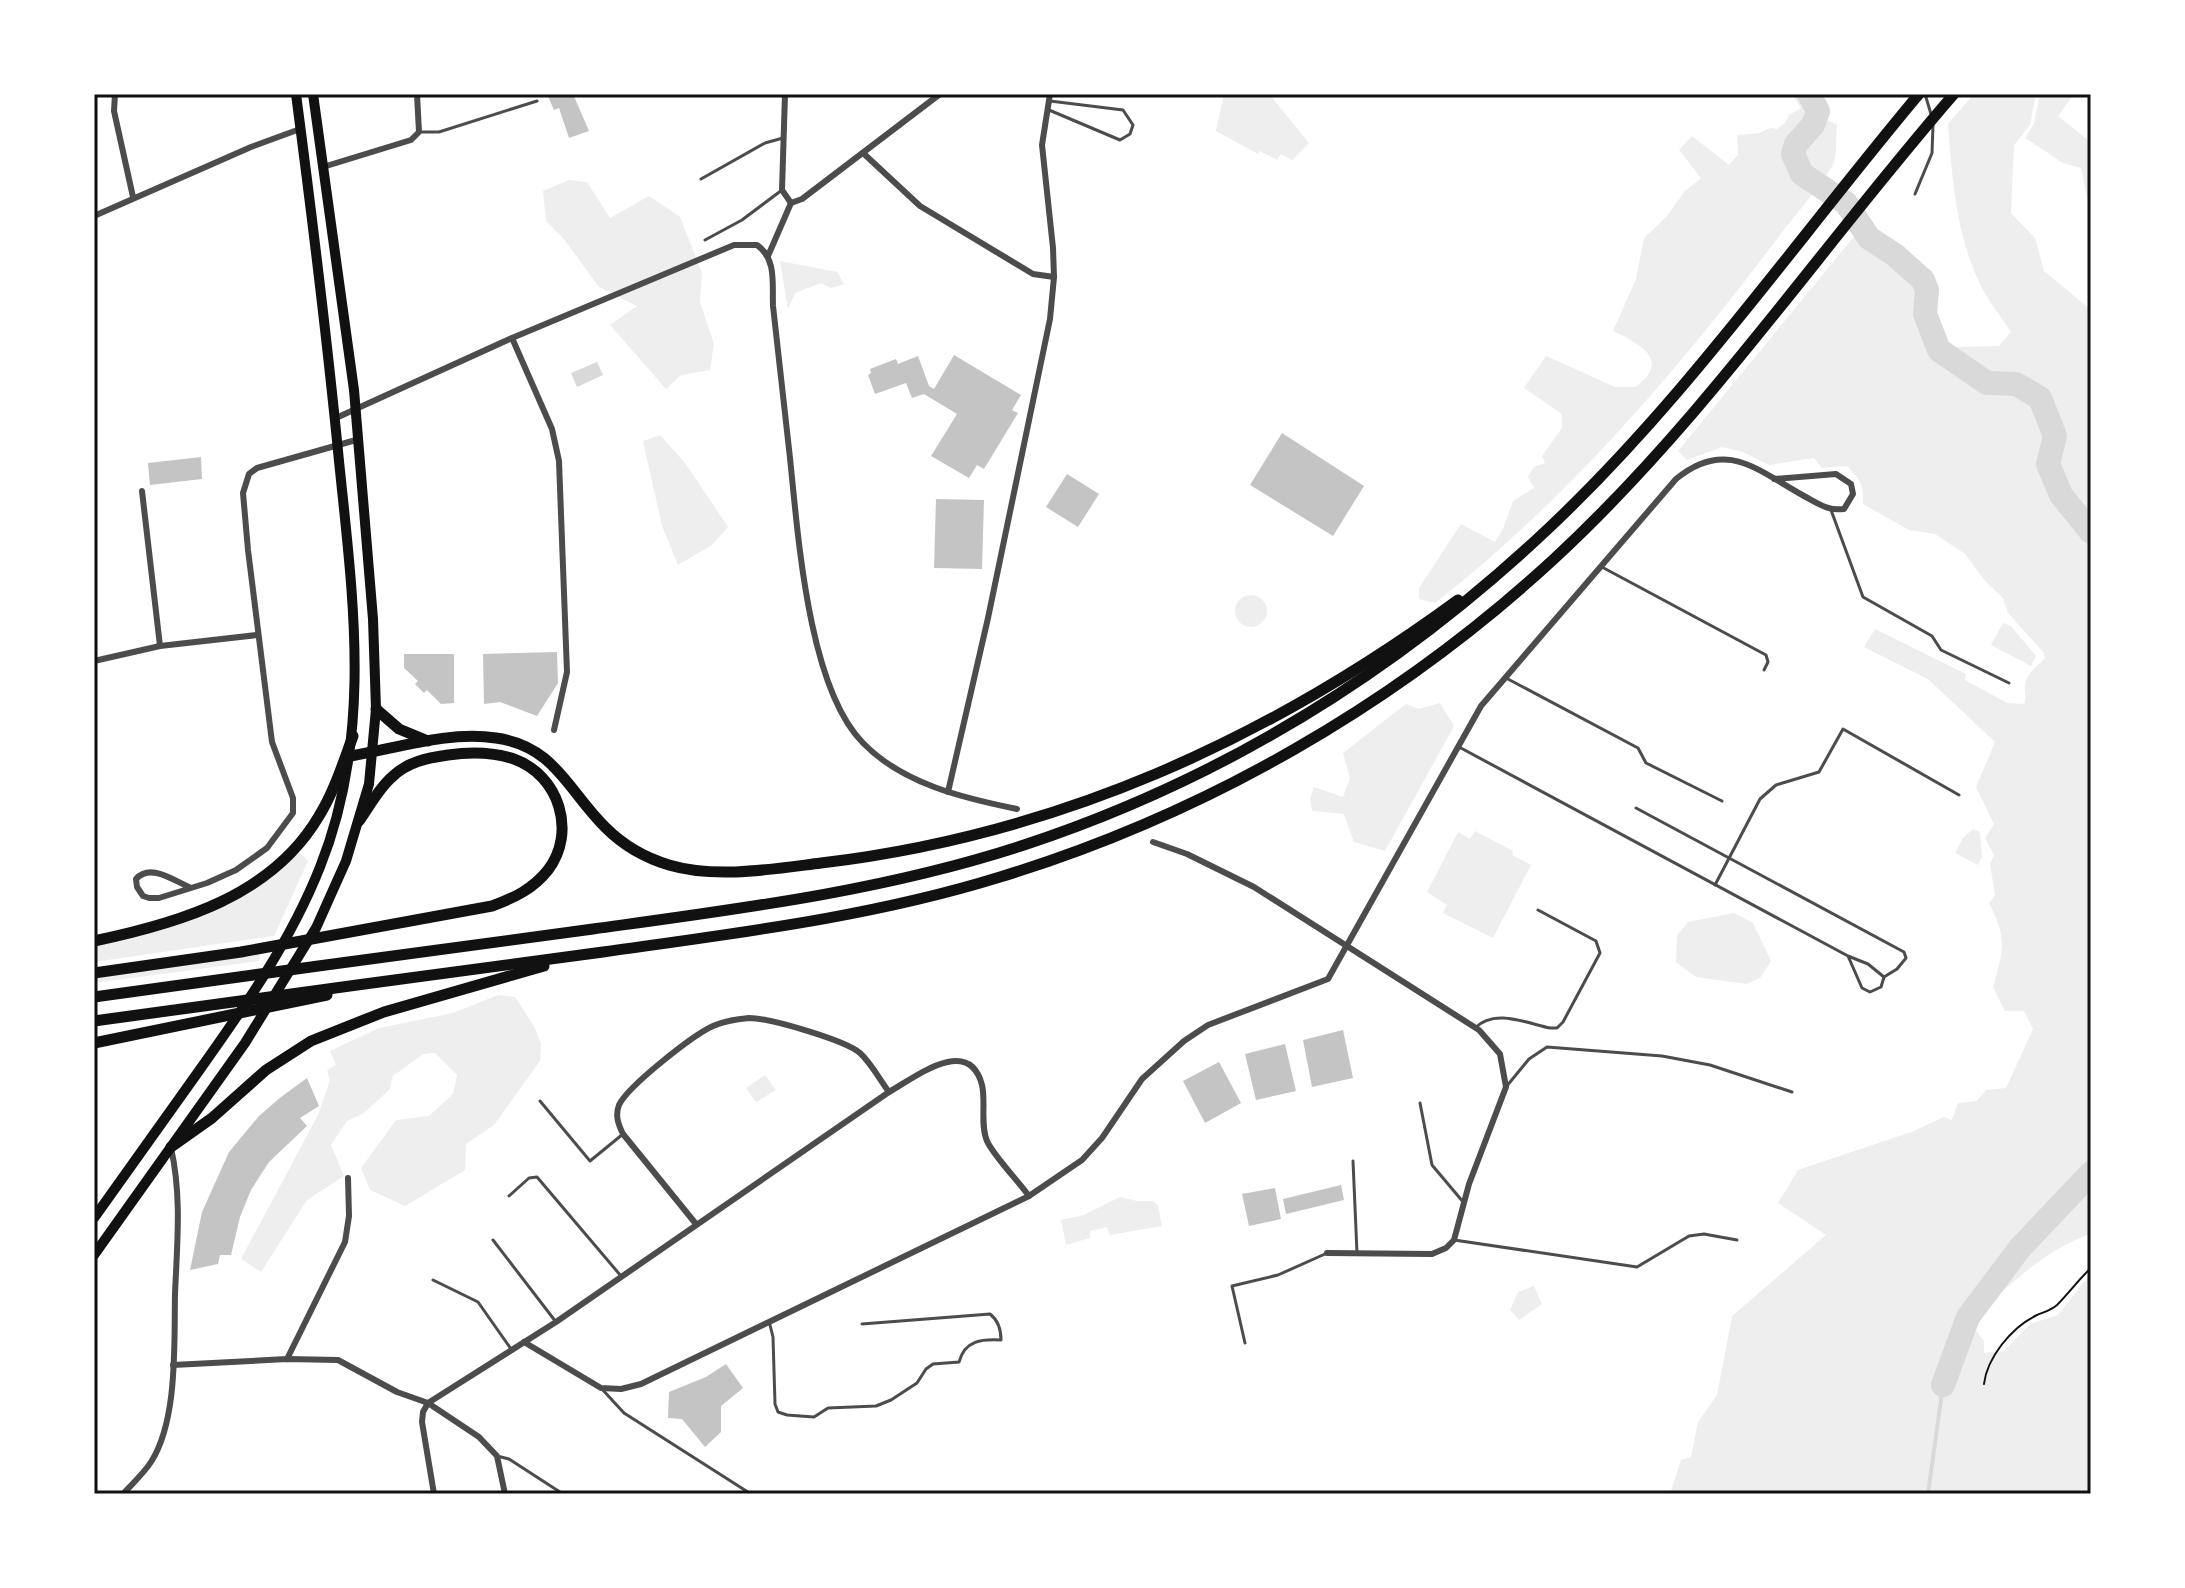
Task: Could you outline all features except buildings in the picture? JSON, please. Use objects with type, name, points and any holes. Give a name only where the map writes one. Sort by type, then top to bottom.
[{"type":"highway","points":[[94,997],[792,901],[881,884],[989,856],[1097,818],[1202,772],[1334,698],[1489,581],[1566,511],[1666,404],[1919,94]]},
{"type":"highway","points":[[94,1021],[587,954],[795,924],[885,907],[997,878],[1058,858],[1142,825],[1248,774],[1348,717],[1434,659],[1530,580],[1636,477],[1733,366],[1954,94]]},
{"type":"highway","points":[[351,756],[429,741],[487,737],[529,747],[556,767],[614,836],[667,864],[714,871],[826,863],[982,833],[1054,813],[1125,788],[1263,724],[1416,636]]},
{"type":"highway","points":[[376,709],[399,729],[429,741]]},
{"type":"highway","points":[[94,941],[155,927],[200,912],[240,893],[265,875],[290,853],[314,825],[331,793],[353,736]]},
{"type":"highway","points":[[94,973],[241,952],[471,912],[508,900],[530,887],[548,869],[558,850],[562,832],[560,809],[546,782],[521,762],[491,754],[457,754],[410,764],[391,777],[359,821]]},
{"type":"highway","points":[[171,1147],[212,1118],[266,1070],[321,1036],[428,998],[587,954]]},
{"type":"highway","points":[[94,1043],[394,981]]},
{"type":"main road","points":[[94,1218],[277,955],[300,912],[327,849],[351,756],[356,680],[355,621],[336,418],[296,94]]},
{"type":"main road","points":[[94,1255],[245,1043],[316,928],[337,884],[369,784],[376,709],[373,619],[355,410],[313,94]]},
{"type":"street","points":[[115,94],[114,111],[133,197]]},
{"type":"street","points":[[323,167],[411,140],[419,132],[417,94]]},
{"type":"street","points":[[785,94],[782,190],[791,203]]},
{"type":"street","points":[[940,94],[802,199],[791,203],[768,256],[795,521],[823,669],[839,710],[861,742],[892,766],[948,792],[1017,809]]},
{"type":"street","points":[[948,792],[1050,319],[1053,248],[1042,162],[1050,98]]},
{"type":"street","points":[[94,216],[300,129]]},
{"type":"street","points":[[863,153],[920,206],[1033,274],[1054,277]]},
{"type":"street","points":[[336,418],[512,338],[734,245],[757,245],[768,256]]},
{"type":"street","points":[[512,338],[552,429],[559,461],[568,664],[561,711],[554,730]]},
{"type":"street","points":[[189,887],[163,874],[149,871],[141,873],[136,879],[143,896],[149,898],[159,898],[207,883],[236,870],[256,855],[281,832],[293,813],[293,798],[272,742],[257,635],[244,481],[257,468],[356,440]]},
{"type":"street","points":[[524,1342],[601,1388],[621,1389],[656,1378],[1029,1196],[1082,1160],[1102,1138],[1142,1079],[1184,1041],[1208,1025],[1328,979],[1481,706],[1676,479],[1706,460],[1724,458],[1742,461],[1774,479],[1831,510],[1844,509],[1853,494],[1851,484],[1836,474],[1774,479]]},
{"type":"street","points":[[142,491],[160,646]]},
{"type":"street","points":[[94,661],[160,646],[257,635]]},
{"type":"street","points":[[1153,842],[1236,877],[1475,1028],[1500,1054],[1506,1087],[1464,1203],[1454,1240],[1446,1248],[1432,1254],[1327,1253]]},
{"type":"street","points":[[696,1224],[623,1134],[617,1122],[618,1108],[625,1096],[689,1040],[715,1025],[748,1018],[772,1021],[849,1046],[861,1054],[889,1092]]},
{"type":"street","points":[[434,1494],[422,1422],[428,1403],[556,1322],[889,1092],[937,1064],[953,1060],[967,1063],[976,1072],[982,1085],[987,1141],[1029,1196]]},
{"type":"street","points":[[123,1494],[152,1461],[166,1423],[173,1365],[177,1186],[171,1147]]},
{"type":"street","points":[[287,1359],[345,1242],[349,1216],[348,1178]]},
{"type":"street","points":[[173,1365],[287,1359],[338,1360],[397,1392],[428,1403],[479,1437],[497,1456],[505,1494]]},
{"type":"lane","points":[[1915,194],[1932,153],[1933,121],[1925,94]]},
{"type":"lane","points":[[1049,110],[1120,140],[1130,134],[1133,125],[1123,110],[1050,98]]},
{"type":"lane","points":[[419,132],[439,132],[537,101]]},
{"type":"lane","points":[[701,179],[765,143],[784,138]]},
{"type":"lane","points":[[705,240],[742,220],[782,190]]},
{"type":"lane","points":[[1831,510],[1863,597],[1932,636],[1941,650],[2009,683]]},
{"type":"lane","points":[[1600,566],[1766,655],[1768,662],[1764,670]]},
{"type":"lane","points":[[1506,678],[1638,748],[1646,763],[1722,801]]},
{"type":"lane","points":[[1715,885],[1760,799],[1776,785],[1819,772],[1843,729],[1959,795]]},
{"type":"lane","points":[[1459,747],[1868,964],[1884,977]]},
{"type":"lane","points":[[1636,808],[1904,952],[1906,958],[1897,969],[1884,977],[1881,987],[1870,992],[1862,988],[1848,956]]},
{"type":"lane","points":[[1475,1028],[1482,1020],[1493,1016],[1557,1028],[1600,953],[1596,941],[1538,910]]},
{"type":"lane","points":[[1506,1087],[1529,1059],[1547,1047],[1662,1056],[1710,1065],[1792,1092]]},
{"type":"lane","points":[[540,1101],[590,1161],[623,1134]]},
{"type":"lane","points":[[1420,1103],[1432,1165],[1464,1203]]},
{"type":"lane","points":[[1353,1161],[1357,1253]]},
{"type":"lane","points":[[509,1196],[529,1178],[537,1177],[621,1276]]},
{"type":"lane","points":[[1454,1240],[1637,1267],[1689,1236],[1704,1234],[1737,1240]]},
{"type":"lane","points":[[493,1240],[556,1322]]},
{"type":"lane","points":[[1245,1343],[1232,1286],[1278,1275],[1327,1253]]},
{"type":"lane","points":[[433,1280],[478,1302],[511,1349]]},
{"type":"lane","points":[[769,1321],[773,1337],[775,1404],[778,1412],[787,1415],[814,1417],[828,1408],[876,1406],[917,1383],[933,1364],[959,1362],[972,1342],[1001,1340],[1001,1328],[990,1314],[862,1324]]},
{"type":"lane","points":[[601,1388],[624,1413],[751,1494]]},
{"type":"lane","points":[[497,1456],[509,1459],[563,1494]]},
{"type":"path","points":[[1984,1384],[1986,1370],[2001,1347],[2026,1322],[2056,1305],[2091,1268]]},
{"type":"shaded area","points":[[1224,94],[1269,94],[1309,143],[1292,160],[1281,154],[1277,160],[1260,151],[1258,154],[1216,131]]},
{"type":"shaded area","points":[[1792,94],[1819,94],[1830,112],[1827,120],[1837,125],[1834,162],[1818,187],[1662,383],[1576,476],[1484,563],[1435,603],[1419,599],[1419,588],[1461,524],[1495,542],[1513,501],[1534,488],[1528,477],[1534,467],[1545,463],[1542,456],[1562,428],[1562,414],[1524,388],[1546,356],[1615,387],[1635,387],[1651,369],[1648,353],[1613,331],[1636,279],[1644,238],[1667,216],[1684,192],[1701,178],[1679,150],[1692,136],[1729,165],[1738,155],[1737,135],[1777,129],[1789,115],[1801,108]]},
{"type":"shaded area","points":[[1974,94],[2036,94],[2030,125],[2014,145],[2011,213],[2035,238],[2044,271],[2091,310],[2091,1234],[2057,1249],[2011,1283],[1969,1321],[1984,1341],[1984,1353],[2004,1351],[2030,1324],[2058,1315],[2091,1273],[2091,1494],[1670,1494],[1681,1460],[1691,1457],[1698,1422],[1717,1395],[1732,1316],[1826,1235],[1778,1203],[1798,1170],[1914,1131],[1944,1117],[1952,1120],[1958,1103],[1977,1101],[1986,1090],[2006,1088],[2033,1029],[2024,1011],[2005,1011],[1993,987],[2002,944],[1999,926],[1989,903],[1995,895],[1990,864],[1994,855],[1985,838],[1994,824],[1976,787],[1995,742],[1928,679],[1864,647],[1875,629],[1966,674],[1965,680],[2007,703],[2024,704],[2026,681],[2045,658],[2044,653],[2008,613],[2003,598],[1985,581],[1965,554],[1935,534],[1909,530],[1863,504],[1860,483],[1847,466],[1822,468],[1814,458],[1769,465],[1743,452],[1722,447],[1687,460],[1678,451],[1865,223],[1906,256],[1933,332],[1955,347],[1999,346],[2011,332],[1980,284],[1965,246],[1956,206],[1948,124]]},
{"type":"shaded area","points":[[2040,94],[2074,94],[2058,116],[2091,140],[2091,217],[2081,168],[2063,163],[2025,138],[2034,124]]},
{"type":"shaded area","points":[[569,180],[587,182],[610,218],[649,196],[680,217],[702,273],[700,302],[714,344],[710,370],[681,375],[666,389],[610,325],[637,306],[599,287],[563,238],[546,221],[543,191]]},
{"type":"shaded area","points":[[780,261],[837,272],[844,284],[831,288],[821,283],[795,293],[788,309]]},
{"type":"shaded area","points":[[597,362],[603,375],[577,387],[571,373]]},
{"type":"shaded area","points":[[660,435],[685,463],[728,527],[712,545],[678,565],[662,526],[643,441]]},
{"type":"shaded area","points":[[1251,595],[1263,599],[1267,611],[1263,623],[1251,627],[1239,623],[1235,611],[1239,599]]},
{"type":"shaded area","points":[[2003,623],[2011,626],[2036,656],[2031,666],[1991,645]]},
{"type":"shaded area","points":[[1440,703],[1454,726],[1385,851],[1354,842],[1344,814],[1312,811],[1310,799],[1314,787],[1343,797],[1350,778],[1343,753],[1406,704],[1419,709]]},
{"type":"shaded area","points":[[1973,829],[1980,832],[1982,857],[1978,865],[1955,853],[1963,838]]},
{"type":"shaded area","points":[[1475,831],[1513,851],[1512,855],[1531,865],[1493,938],[1443,913],[1447,905],[1427,892],[1458,832],[1470,839]]},
{"type":"shaded area","points":[[299,852],[308,861],[274,936],[94,962],[94,946],[153,932],[204,915],[250,890]]},
{"type":"shaded area","points":[[1734,913],[1753,923],[1771,961],[1760,978],[1746,984],[1696,977],[1676,962],[1677,936],[1688,922]]},
{"type":"shaded area","points":[[260,954],[259,961],[94,983],[94,977]]},
{"type":"shaded area","points":[[498,995],[515,997],[534,1026],[541,1044],[540,1061],[494,1125],[466,1144],[465,1170],[405,1206],[370,1190],[361,1168],[396,1120],[429,1116],[453,1094],[457,1075],[435,1053],[423,1054],[393,1076],[389,1090],[364,1113],[347,1121],[331,1145],[344,1176],[307,1200],[261,1272],[241,1259],[319,1113],[330,1080],[327,1070],[336,1065],[330,1051],[379,1028],[453,1013]]},
{"type":"shaded area","points":[[765,1075],[776,1090],[756,1102],[746,1088]]},
{"type":"shaded area","points":[[1120,1197],[1153,1201],[1158,1205],[1162,1226],[1110,1235],[1107,1227],[1090,1231],[1090,1238],[1066,1245],[1061,1220],[1084,1215]]},
{"type":"shaded area","points":[[1534,1286],[1542,1304],[1519,1320],[1510,1310],[1518,1292]]},
{"type":"waterway","points":[[1809,94],[1818,111],[1813,125],[1796,144],[1793,154],[1802,174],[1846,203],[1869,238],[1895,255],[1923,280],[1927,290],[1925,314],[1939,350],[1987,383],[2016,384],[2040,398],[2055,436],[2048,464],[2061,495],[2091,532]]},
{"type":"waterway","points":[[1943,1385],[1968,1317],[2020,1248],[2091,1173]]},
{"type":"waterway","points":[[1928,1494],[1943,1385]]}]
